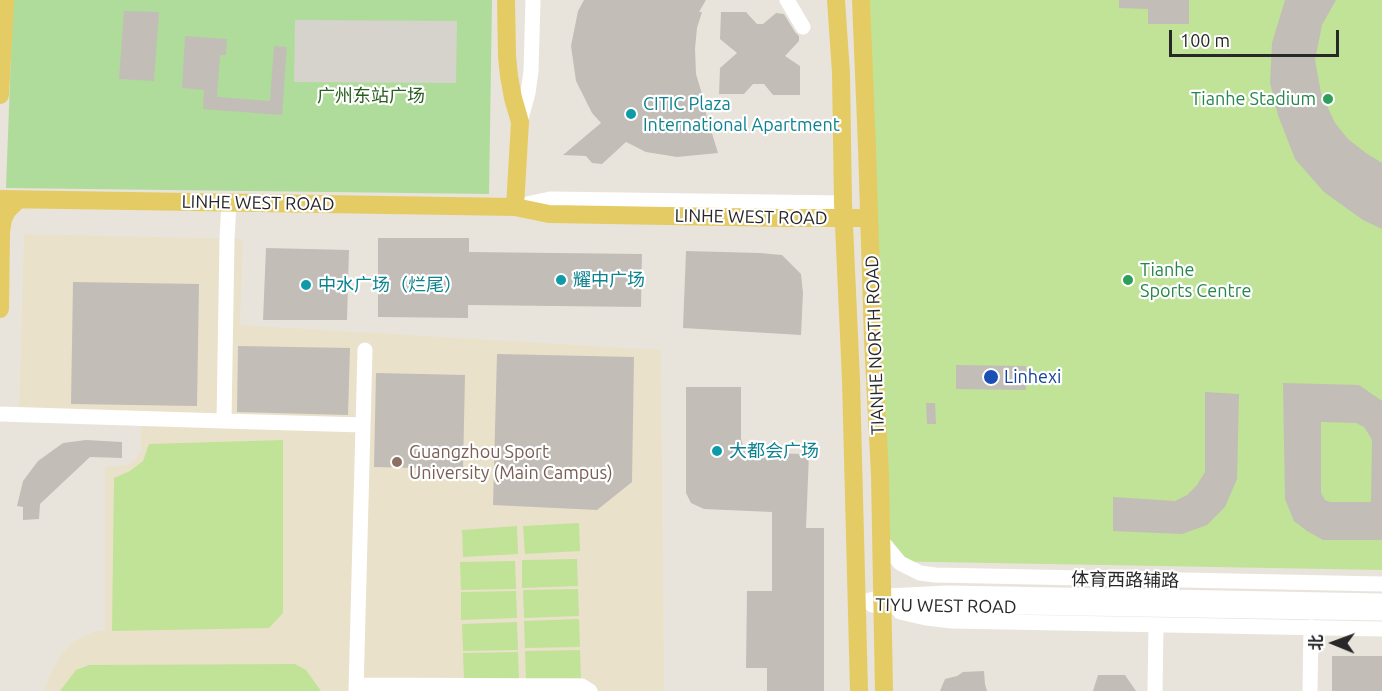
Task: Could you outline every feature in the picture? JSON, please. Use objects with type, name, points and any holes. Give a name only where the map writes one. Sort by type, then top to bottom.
[{"type":"main road","points":[[0,95],[5,0]]},
{"type":"main road","points":[[506,0],[507,56],[513,99],[520,122],[515,207]]},
{"type":"main road","name":"TIANHE NORTH ROAD","points":[[836,0],[842,98],[844,210],[851,361],[859,688]]},
{"type":"main road","name":"TIANHE NORTH ROAD","points":[[861,0],[872,324],[879,453],[884,688]]},
{"type":"main road","points":[[0,309],[1,232],[9,200]]},
{"type":"main road","name":"LINHE WEST ROAD","points":[[9,200],[515,207],[549,214],[844,210],[869,218]]},
{"type":"main road","points":[[859,688],[884,688]]},
{"type":"street","points":[[520,122],[531,71],[533,0]]},
{"type":"street","points":[[787,0],[803,27]]},
{"type":"street","points":[[224,421],[229,202]]},
{"type":"street","points":[[365,350],[356,688],[582,686],[590,691]]},
{"type":"street","points":[[0,414],[363,425]]},
{"type":"street","name":"体育西路辅路","points":[[881,540],[900,563],[920,573],[935,575],[1382,585]]},
{"type":"street","points":[[1261,598],[1262,582]]},
{"type":"street","name":"TIYU WEST ROAD","points":[[882,602],[905,594],[948,593],[1382,601]]},
{"type":"street","points":[[882,602],[926,618],[952,621],[1382,629]]},
{"type":"street","name":"TIYU WEST ROAD","points":[[857,603],[1382,613]]},
{"type":"street","points":[[1155,691],[1156,625]]},
{"type":"street","points":[[1310,691],[1311,627]]},
{"type":"shaded area","points":[[295,20],[457,21],[456,83],[294,82]]},
{"type":"shaded area","name":"Guangzhou Sport University (Main Campus)","points":[[24,234],[243,239],[240,325],[661,350],[664,691],[44,691],[62,653],[74,641],[93,632],[105,630],[105,467],[127,465],[136,459],[141,450],[141,419],[19,414]]},
{"type":"green space","name":"广州东站广场","points":[[13,0],[492,0],[489,194],[6,188]]},
{"type":"green space","name":"Tianhe Sports Centre","points":[[870,0],[1382,0],[1382,570],[878,561]]},
{"type":"green space","points":[[283,440],[283,613],[269,628],[112,631],[114,478],[130,471],[143,461],[149,444]]},
{"type":"green space","points":[[579,523],[580,551],[525,554],[523,526]]},
{"type":"green space","points":[[517,526],[518,554],[463,557],[462,530]]},
{"type":"green space","points":[[577,559],[578,586],[522,588],[522,560]]},
{"type":"green space","points":[[515,561],[516,589],[461,590],[460,562]]},
{"type":"green space","points":[[578,589],[579,616],[524,618],[523,590]]},
{"type":"green space","points":[[516,591],[517,618],[461,620],[461,592]]},
{"type":"green space","points":[[579,619],[580,647],[525,648],[524,621]]},
{"type":"green space","points":[[517,622],[518,650],[463,651],[462,624]]},
{"type":"green space","points":[[580,650],[581,678],[526,679],[525,651]]},
{"type":"green space","points":[[518,652],[519,680],[464,681],[463,653]]},
{"type":"green space","points":[[295,664],[306,670],[321,691],[60,691],[76,670],[89,665]]},
{"type":"building","points":[[584,0],[706,0],[699,12],[702,12],[697,28],[696,74],[718,153],[677,157],[646,152],[626,142],[602,164],[592,163],[586,156],[563,155],[601,123],[592,113],[576,81],[571,46],[578,11]]},
{"type":"building","points":[[1119,0],[1189,0],[1189,24],[1148,24],[1148,9],[1119,8]]},
{"type":"building","points":[[1285,0],[1336,0],[1322,25],[1315,60],[1321,93],[1335,123],[1348,139],[1382,163],[1382,229],[1363,220],[1324,192],[1295,159],[1278,115],[1270,83],[1272,43]]},
{"type":"building","points":[[124,11],[159,12],[154,81],[119,79]]},
{"type":"building","points":[[721,12],[746,12],[757,24],[763,24],[776,13],[784,14],[799,36],[799,41],[785,56],[800,66],[800,95],[773,95],[764,84],[753,84],[744,94],[719,94],[720,68],[737,53],[720,39]]},
{"type":"building","points":[[185,36],[227,39],[226,55],[220,55],[217,97],[270,101],[274,46],[287,47],[282,115],[203,109],[204,90],[182,88]]},
{"type":"building","points":[[378,238],[469,238],[469,252],[642,254],[641,307],[468,305],[468,318],[378,317]]},
{"type":"building","name":"中水广场（烂尾）","points":[[266,248],[349,250],[347,320],[263,320]]},
{"type":"building","points":[[686,251],[782,255],[801,274],[803,293],[801,335],[683,328]]},
{"type":"building","points":[[73,282],[199,284],[197,406],[71,404]]},
{"type":"building","points":[[238,346],[350,348],[348,415],[237,412]]},
{"type":"building","points":[[497,354],[634,357],[632,482],[597,510],[493,505]]},
{"type":"building","name":"Linhexi","points":[[956,365],[1026,366],[1026,390],[956,389]]},
{"type":"building","points":[[376,373],[465,375],[463,469],[374,467]]},
{"type":"building","points":[[1283,383],[1359,385],[1382,401],[1382,540],[1323,540],[1294,521],[1285,499]],"holes":[[[1321,422],[1356,423],[1364,427],[1372,440],[1371,502],[1330,502],[1325,500],[1321,493]]]},
{"type":"building","points":[[686,387],[741,387],[741,439],[744,449],[751,453],[809,454],[806,528],[824,528],[824,691],[767,691],[767,668],[746,668],[747,591],[772,591],[772,512],[704,509],[691,503],[686,493]]},
{"type":"building","points":[[1205,392],[1239,394],[1237,479],[1225,507],[1207,525],[1182,534],[1113,531],[1113,497],[1175,501],[1187,495],[1197,485],[1205,472]]},
{"type":"building","points":[[926,403],[935,403],[936,424],[927,424]]},
{"type":"building","points":[[86,440],[122,442],[122,458],[90,457],[40,504],[39,519],[23,520],[23,507],[17,506],[23,481],[38,461],[63,443]]},
{"type":"building","points":[[1332,656],[1382,656],[1382,691],[1332,691]]},
{"type":"building","points":[[984,671],[987,691],[940,691],[945,679],[963,672]]},
{"type":"building","points":[[1098,675],[1125,675],[1136,691],[1093,691]]},
{"type":"place","name":"Tianhe Stadium","points":[[1328,99]]},
{"type":"place","name":"CITIC Plaza International Apartment","points":[[631,114]]},
{"type":"place","name":"耀中广场","points":[[561,280]]},
{"type":"place","name":"Tianhe Sports Centre","points":[[1128,280]]},
{"type":"place","name":"中水广场（烂尾）","points":[[306,285]]},
{"type":"place","name":"Linhexi","points":[[991,377]]},
{"type":"place","name":"大都会广场","points":[[717,451]]},
{"type":"place","name":"Guangzhou Sport University (Main Campus)","points":[[397,462]]}]
